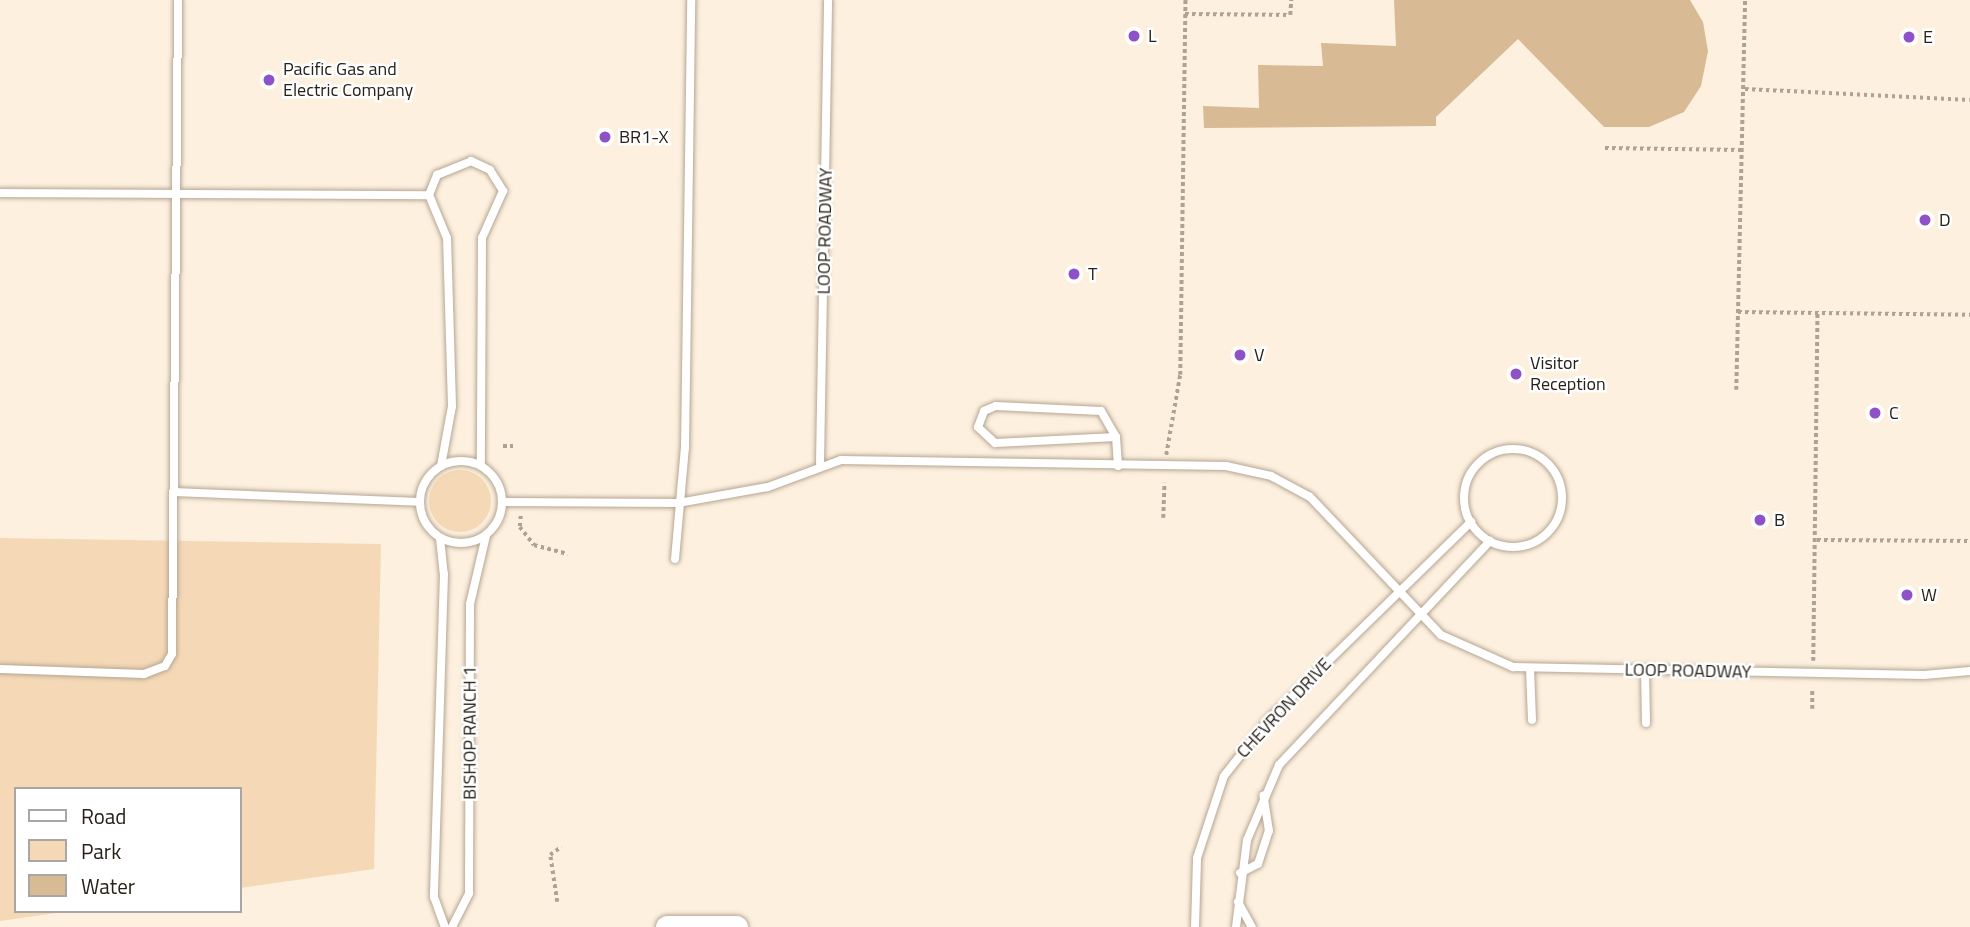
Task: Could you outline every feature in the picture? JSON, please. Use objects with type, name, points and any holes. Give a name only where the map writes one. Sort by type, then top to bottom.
[{"type":"main road","points":[[667,927],[736,927]]},
{"type":"lane","points":[[0,669],[144,674],[165,666],[172,654],[174,192],[178,0]]},
{"type":"lane","points":[[675,559],[681,540],[678,503],[685,448],[691,0]]},
{"type":"lane","name":"LOOP ROADWAY","points":[[828,0],[820,463],[1226,466],[1271,476],[1310,497],[1420,615],[1477,656],[1530,668],[1970,671]]},
{"type":"lane","points":[[441,466],[452,406],[447,238],[429,195],[437,175],[459,161],[490,170],[503,191],[482,239],[481,465]]},
{"type":"lane","points":[[0,193],[429,195]]},
{"type":"lane","points":[[1116,437],[995,443],[978,427],[984,411],[996,406],[1086,408],[1101,411],[1116,437],[1118,466]]},
{"type":"lane","points":[[1501,450],[1526,450],[1553,468],[1562,499],[1551,530],[1522,546],[1490,541],[1471,522],[1464,491],[1479,461],[1501,450]]},
{"type":"lane","points":[[458,461],[481,465],[499,484],[503,502],[486,536],[468,544],[440,538],[426,524],[419,502],[425,481],[441,466],[458,461]]},
{"type":"lane","points":[[503,502],[678,503],[768,487],[820,463]]},
{"type":"lane","points":[[173,492],[419,502]]},
{"type":"lane","name":"CHEVRON DRIVE","points":[[1195,927],[1197,858],[1224,776],[1268,720],[1396,592],[1471,522]]},
{"type":"lane","name":"BISHOP RANCH 1","points":[[452,927],[470,893],[470,604],[486,536]]},
{"type":"lane","name":"BISHOP RANCH 1","points":[[440,538],[444,574],[433,897],[445,927]]},
{"type":"lane","name":"CHEVRON DRIVE","points":[[1236,927],[1240,873],[1263,792],[1296,745],[1490,541]]},
{"type":"lane","points":[[1530,668],[1532,719]]},
{"type":"lane","points":[[1645,670],[1646,723]]},
{"type":"lane","points":[[1240,873],[1258,864],[1269,831],[1263,792]]},
{"type":"lane","points":[[1237,901],[1252,927]]},
{"type":"path","points":[[1166,456],[1180,375],[1185,0]]},
{"type":"path","points":[[1185,14],[1290,15],[1291,0]]},
{"type":"path","points":[[1736,390],[1745,0]]},
{"type":"path","points":[[1744,89],[1970,100]]},
{"type":"path","points":[[1605,148],[1742,150]]},
{"type":"path","points":[[1738,312],[1970,315]]},
{"type":"path","points":[[1813,661],[1817,313]]},
{"type":"path","points":[[503,446],[517,446]]},
{"type":"path","points":[[1163,518],[1164,483]]},
{"type":"path","points":[[521,516],[520,527],[534,545],[568,554]]},
{"type":"path","points":[[1816,540],[1970,541]]},
{"type":"path","points":[[1812,690],[1812,709]]},
{"type":"path","points":[[557,902],[550,855],[561,847]]},
{"type":"green space","points":[[454,470],[466,470],[482,479],[489,489],[489,513],[482,523],[466,532],[454,532],[443,527],[434,518],[429,507],[429,495],[434,484],[443,475]]},
{"type":"green space","points":[[0,538],[381,544],[374,869],[242,888],[242,787],[14,787],[14,913],[56,913],[0,921]]},
{"type":"water","points":[[1394,0],[1690,0],[1703,22],[1708,51],[1701,86],[1684,112],[1649,127],[1604,127],[1518,39],[1436,117],[1436,126],[1204,128],[1203,106],[1259,108],[1258,65],[1323,66],[1321,43],[1396,46]]},
{"type":"place","name":"L","points":[[1134,36]]},
{"type":"place","name":"E","points":[[1909,37]]},
{"type":"place","name":"Pacific Gas and Electric Company","points":[[269,80]]},
{"type":"place","name":"BR1-X","points":[[605,137]]},
{"type":"place","name":"D","points":[[1925,220]]},
{"type":"place","name":"T","points":[[1074,274]]},
{"type":"place","name":"V","points":[[1240,355]]},
{"type":"place","name":"Visitor Reception","points":[[1516,374]]},
{"type":"place","name":"C","points":[[1875,413]]},
{"type":"place","name":"B","points":[[1760,520]]},
{"type":"place","name":"W","points":[[1907,595]]}]
